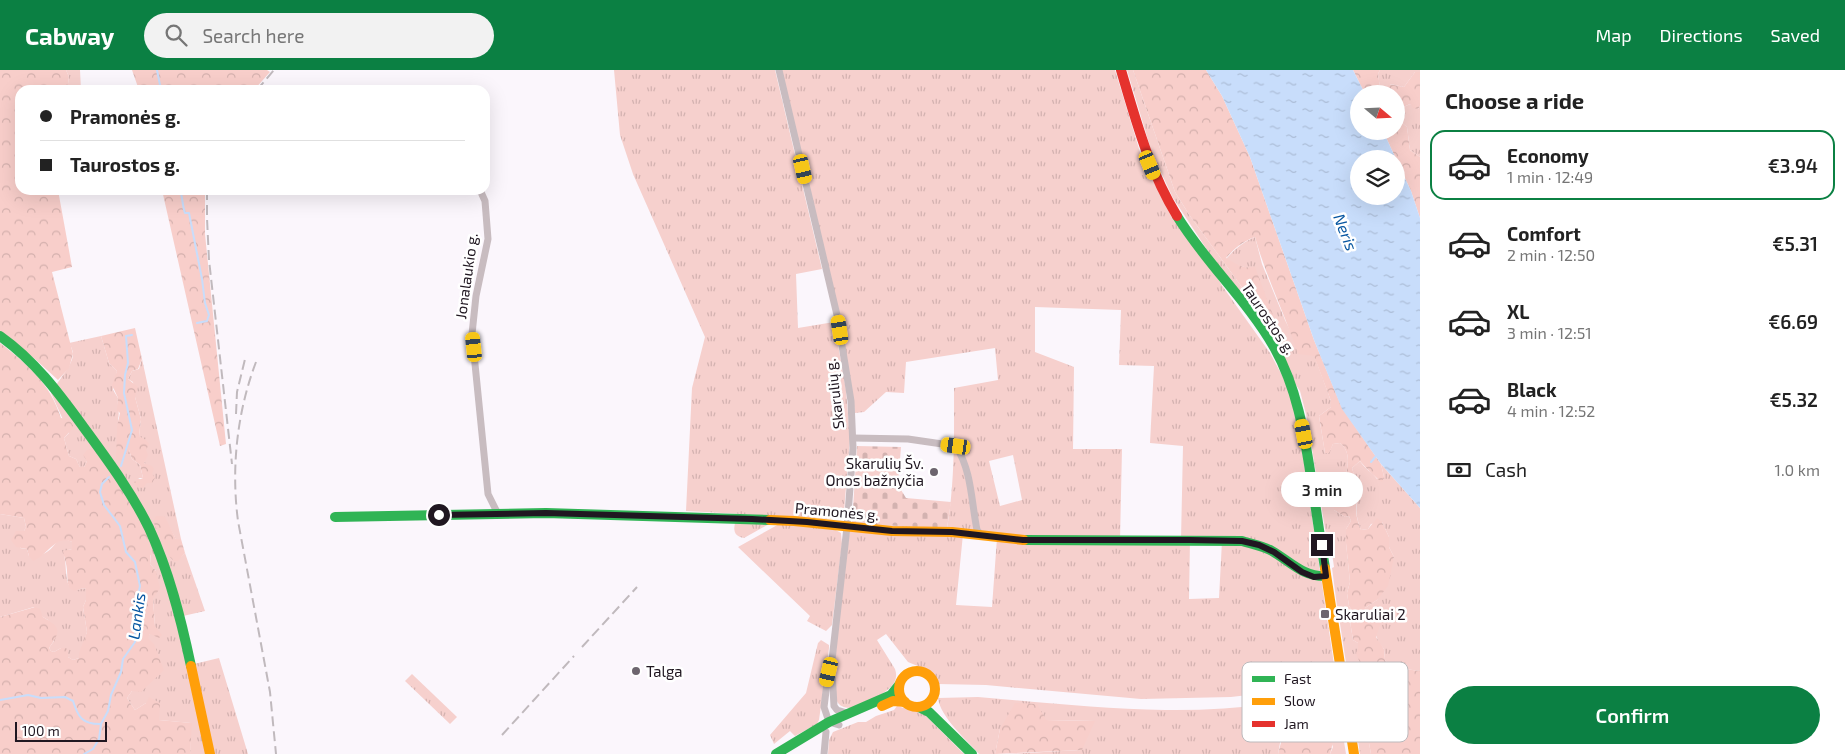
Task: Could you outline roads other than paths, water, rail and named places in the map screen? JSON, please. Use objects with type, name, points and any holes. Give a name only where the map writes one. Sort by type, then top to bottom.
[{"type":"main road","name":"Taurostos g.","points":[[1121,70],[1150,165],[1167,200],[1183,225],[1262,331],[1285,368],[1291,384],[1305,437],[1340,662]]},
{"type":"main road","points":[[0,336],[36,366],[68,405],[124,484],[147,524],[169,580],[210,754]]},
{"type":"main road","name":"Pramonės g.","points":[[335,517],[546,513],[807,522],[847,527],[980,535],[992,538],[1023,540],[1242,541],[1259,545],[1274,552],[1302,572],[1314,577],[1326,576]]},
{"type":"main road","points":[[787,754],[831,727],[848,713],[891,695],[907,673],[916,670],[926,673],[933,680],[935,707],[954,735]]},
{"type":"main road","points":[[899,685],[900,694],[905,702],[929,712],[972,754]]},
{"type":"main road","points":[[918,707],[928,703],[934,695]]},
{"type":"main road","points":[[776,754],[831,727],[893,702],[905,702]]},
{"type":"street","name":"Skarulių g.","points":[[779,70],[837,315],[851,401],[853,438],[847,527],[832,660],[824,707],[831,727],[824,754]]},
{"type":"street","name":"Jonalaukio g.","points":[[482,195],[485,201],[488,239],[476,296],[472,334],[488,494],[498,514]]},
{"type":"street","points":[[853,438],[908,439],[956,446],[964,459],[969,477],[977,530],[980,535]]},
{"type":"street","name":"Skarulių g.","points":[[832,660],[834,706],[842,713],[848,713]]},
{"type":"water","name":"Neris","points":[[1206,70],[1353,70],[1360,85],[1350,85],[1350,140],[1387,140],[1392,150],[1350,150],[1350,205],[1405,205],[1405,179],[1420,218],[1420,508],[1381,464],[1342,409],[1314,340],[1250,157],[1222,96]]},
{"type":"waterway","name":"Lankis","points":[[157,70],[160,85]]},
{"type":"waterway","name":"Lankis","points":[[181,195],[185,213],[189,213],[205,303],[209,315],[207,321],[197,323]]},
{"type":"waterway","name":"Lankis","points":[[121,466],[132,430],[124,393],[128,363],[126,336],[132,335]]},
{"type":"waterway","points":[[1371,462],[1376,456]]},
{"type":"waterway","name":"Lankis","points":[[84,754],[93,749],[99,739],[101,724],[108,711],[111,695],[121,672],[123,659],[135,642],[135,610],[140,586],[135,562],[126,552],[120,526],[104,505],[100,492],[102,484],[109,477]]},
{"type":"waterway","points":[[0,700],[28,695],[41,698],[65,697],[73,701],[82,719],[89,723],[100,724]]},
{"type":"railway","points":[[261,85],[274,70]]},
{"type":"railway","points":[[207,195],[209,260],[232,464]]},
{"type":"railway","points":[[236,414],[237,392],[246,355]]},
{"type":"railway","points":[[256,362],[244,400],[237,440],[236,501],[238,521],[270,692],[276,754]]},
{"type":"railway","points":[[582,647],[637,587]]},
{"type":"railway","points":[[502,735],[574,656]]},
{"type":"place","name":"Skarulių Šv. Onos bažnyčia","points":[[934,472]]},
{"type":"place","name":"Skaruliai 2","points":[[1325,614]]},
{"type":"place","name":"Talga","points":[[636,671]]}]
